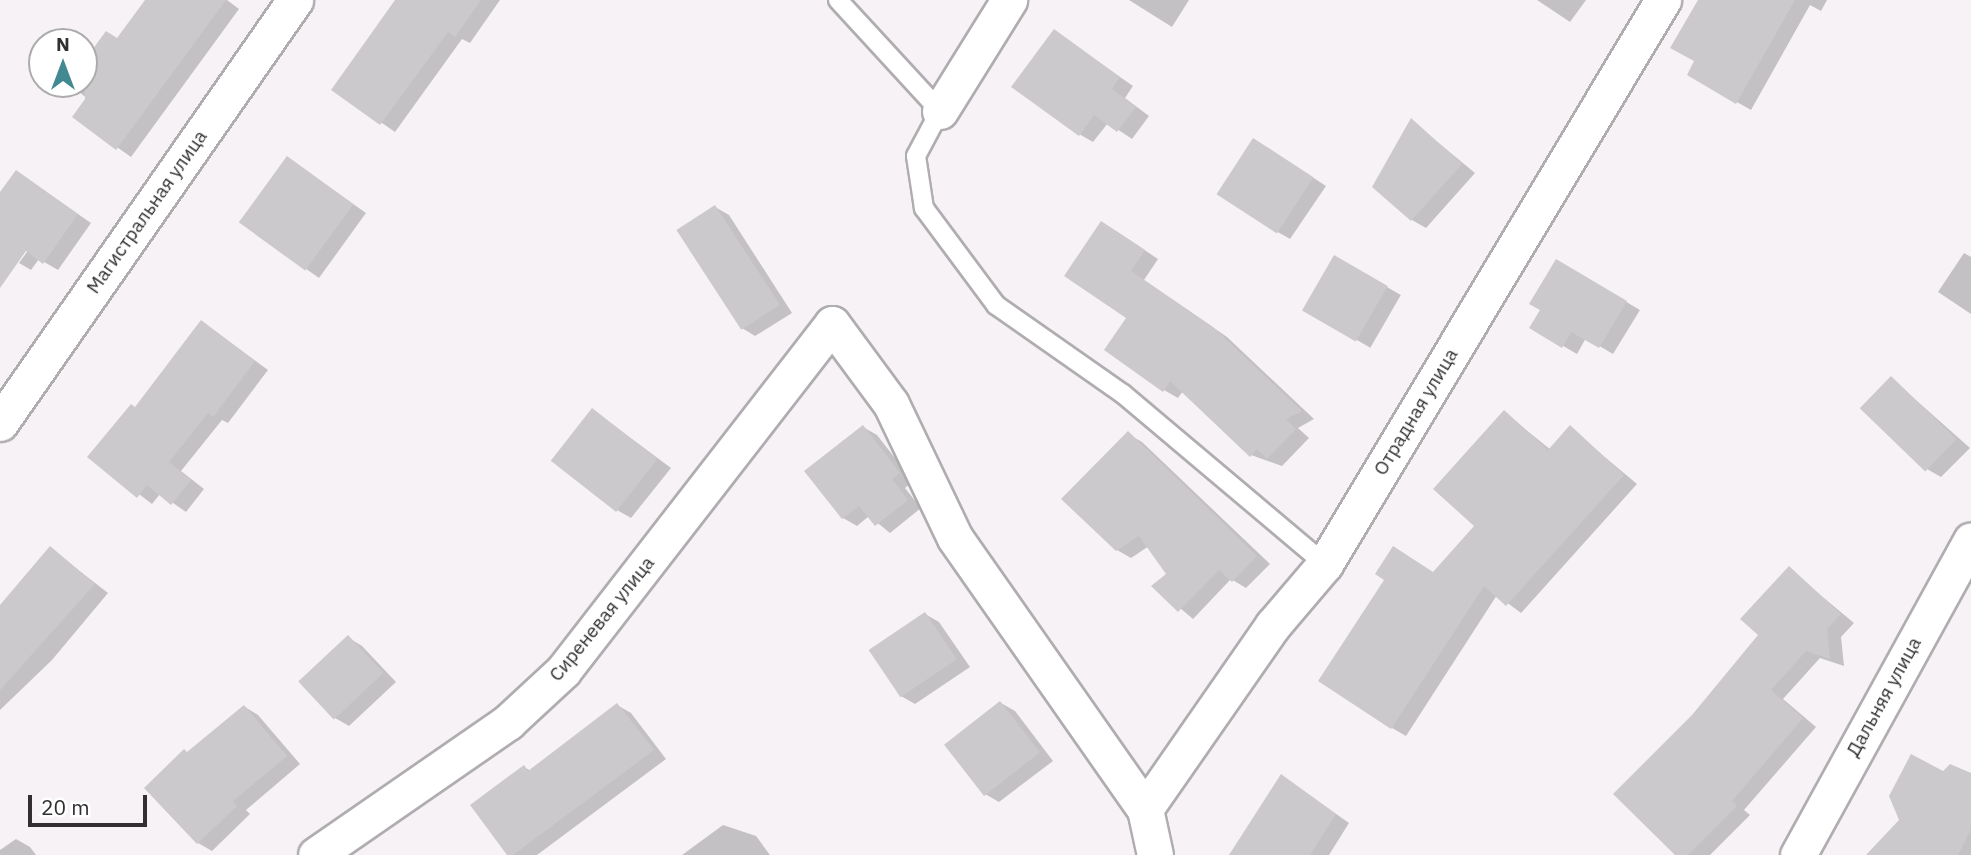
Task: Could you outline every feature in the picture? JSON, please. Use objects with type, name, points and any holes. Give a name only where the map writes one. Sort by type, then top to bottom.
[{"type":"street","name":"Магистральная улица","points":[[0,423],[295,0]]},
{"type":"street","points":[[940,111],[1009,0]]},
{"type":"street","name":"Отрадная улица","points":[[1145,809],[1273,625],[1325,564],[1663,0]]},
{"type":"street","name":"Сиреневая улица","points":[[316,855],[508,722],[563,671],[832,324],[891,404],[955,538],[1145,809]]},
{"type":"street","name":"Дальняя улица","points":[[1798,855],[1971,540]]},
{"type":"street","points":[[1145,809],[1155,855]]},
{"type":"lane","points":[[838,0],[940,111],[916,156],[924,208],[996,305],[1123,394],[1325,564]]},
{"type":"building","points":[[145,0],[226,0],[116,150],[72,117],[85,98],[98,98],[98,42],[106,31],[117,38]]},
{"type":"building","points":[[395,0],[481,0],[455,37],[448,32],[380,125],[331,90]]},
{"type":"building","points":[[1698,0],[1795,0],[1736,104],[1687,75],[1694,61],[1670,48]]},
{"type":"building","points":[[1054,29],[1120,77],[1112,89],[1136,107],[1117,132],[1094,115],[1079,136],[1011,87]]},
{"type":"building","points":[[1411,118],[1462,164],[1411,221],[1372,187]]},
{"type":"building","points":[[1253,138],[1313,177],[1277,233],[1217,194]]},
{"type":"building","points":[[287,156],[353,204],[305,271],[239,222]]},
{"type":"building","points":[[16,170],[78,214],[43,264],[26,251],[0,288],[0,192]]},
{"type":"building","points":[[715,205],[780,305],[741,330],[676,230]]},
{"type":"building","points":[[1101,221],[1145,250],[1131,271],[1213,327],[1302,411],[1286,419],[1296,429],[1267,459],[1257,449],[1250,457],[1170,381],[1163,392],[1104,350],[1126,318],[1064,276]]},
{"type":"building","points":[[1334,255],[1388,286],[1356,341],[1302,310]]},
{"type":"building","points":[[1556,259],[1627,301],[1599,348],[1571,332],[1562,348],[1529,328],[1540,310],[1529,304]]},
{"type":"building","points":[[201,320],[255,361],[213,417],[208,413],[169,462],[191,480],[171,505],[147,485],[137,498],[87,457],[131,404],[135,407]]},
{"type":"building","points":[[1891,376],[1956,439],[1925,472],[1860,408]]},
{"type":"building","points":[[592,408],[657,459],[616,512],[551,461]]},
{"type":"building","points":[[1504,410],[1548,450],[1570,425],[1624,475],[1506,606],[1484,586],[1391,729],[1318,681],[1384,580],[1375,574],[1393,546],[1433,572],[1474,526],[1433,489]]},
{"type":"building","points":[[863,425],[900,473],[892,479],[908,500],[875,526],[859,506],[842,519],[804,471]]},
{"type":"building","points":[[1128,431],[1257,556],[1232,582],[1219,570],[1178,612],[1151,586],[1166,574],[1139,536],[1116,551],[1061,499]]},
{"type":"building","points":[[50,546],[95,584],[0,690],[0,605]]},
{"type":"building","points":[[1789,566],[1841,614],[1827,629],[1830,659],[1806,651],[1771,690],[1803,718],[1732,801],[1737,806],[1688,855],[1675,855],[1613,794],[1692,715],[1758,635],[1740,619]]},
{"type":"building","points":[[925,612],[957,659],[900,697],[869,650]]},
{"type":"building","points":[[348,635],[383,673],[334,719],[298,681]]},
{"type":"building","points":[[1000,701],[1040,752],[984,796],[944,745]]},
{"type":"building","points":[[617,703],[654,750],[513,855],[507,855],[470,805],[524,765],[528,771]]},
{"type":"building","points":[[244,705],[287,756],[233,801],[237,806],[197,844],[144,788],[184,749],[187,752]]},
{"type":"building","points":[[1911,754],[1943,771],[1950,764],[1971,773],[1971,829],[1958,855],[1866,855],[1899,820],[1889,796]]},
{"type":"building","points":[[1281,774],[1336,814],[1310,855],[1229,855]]}]
